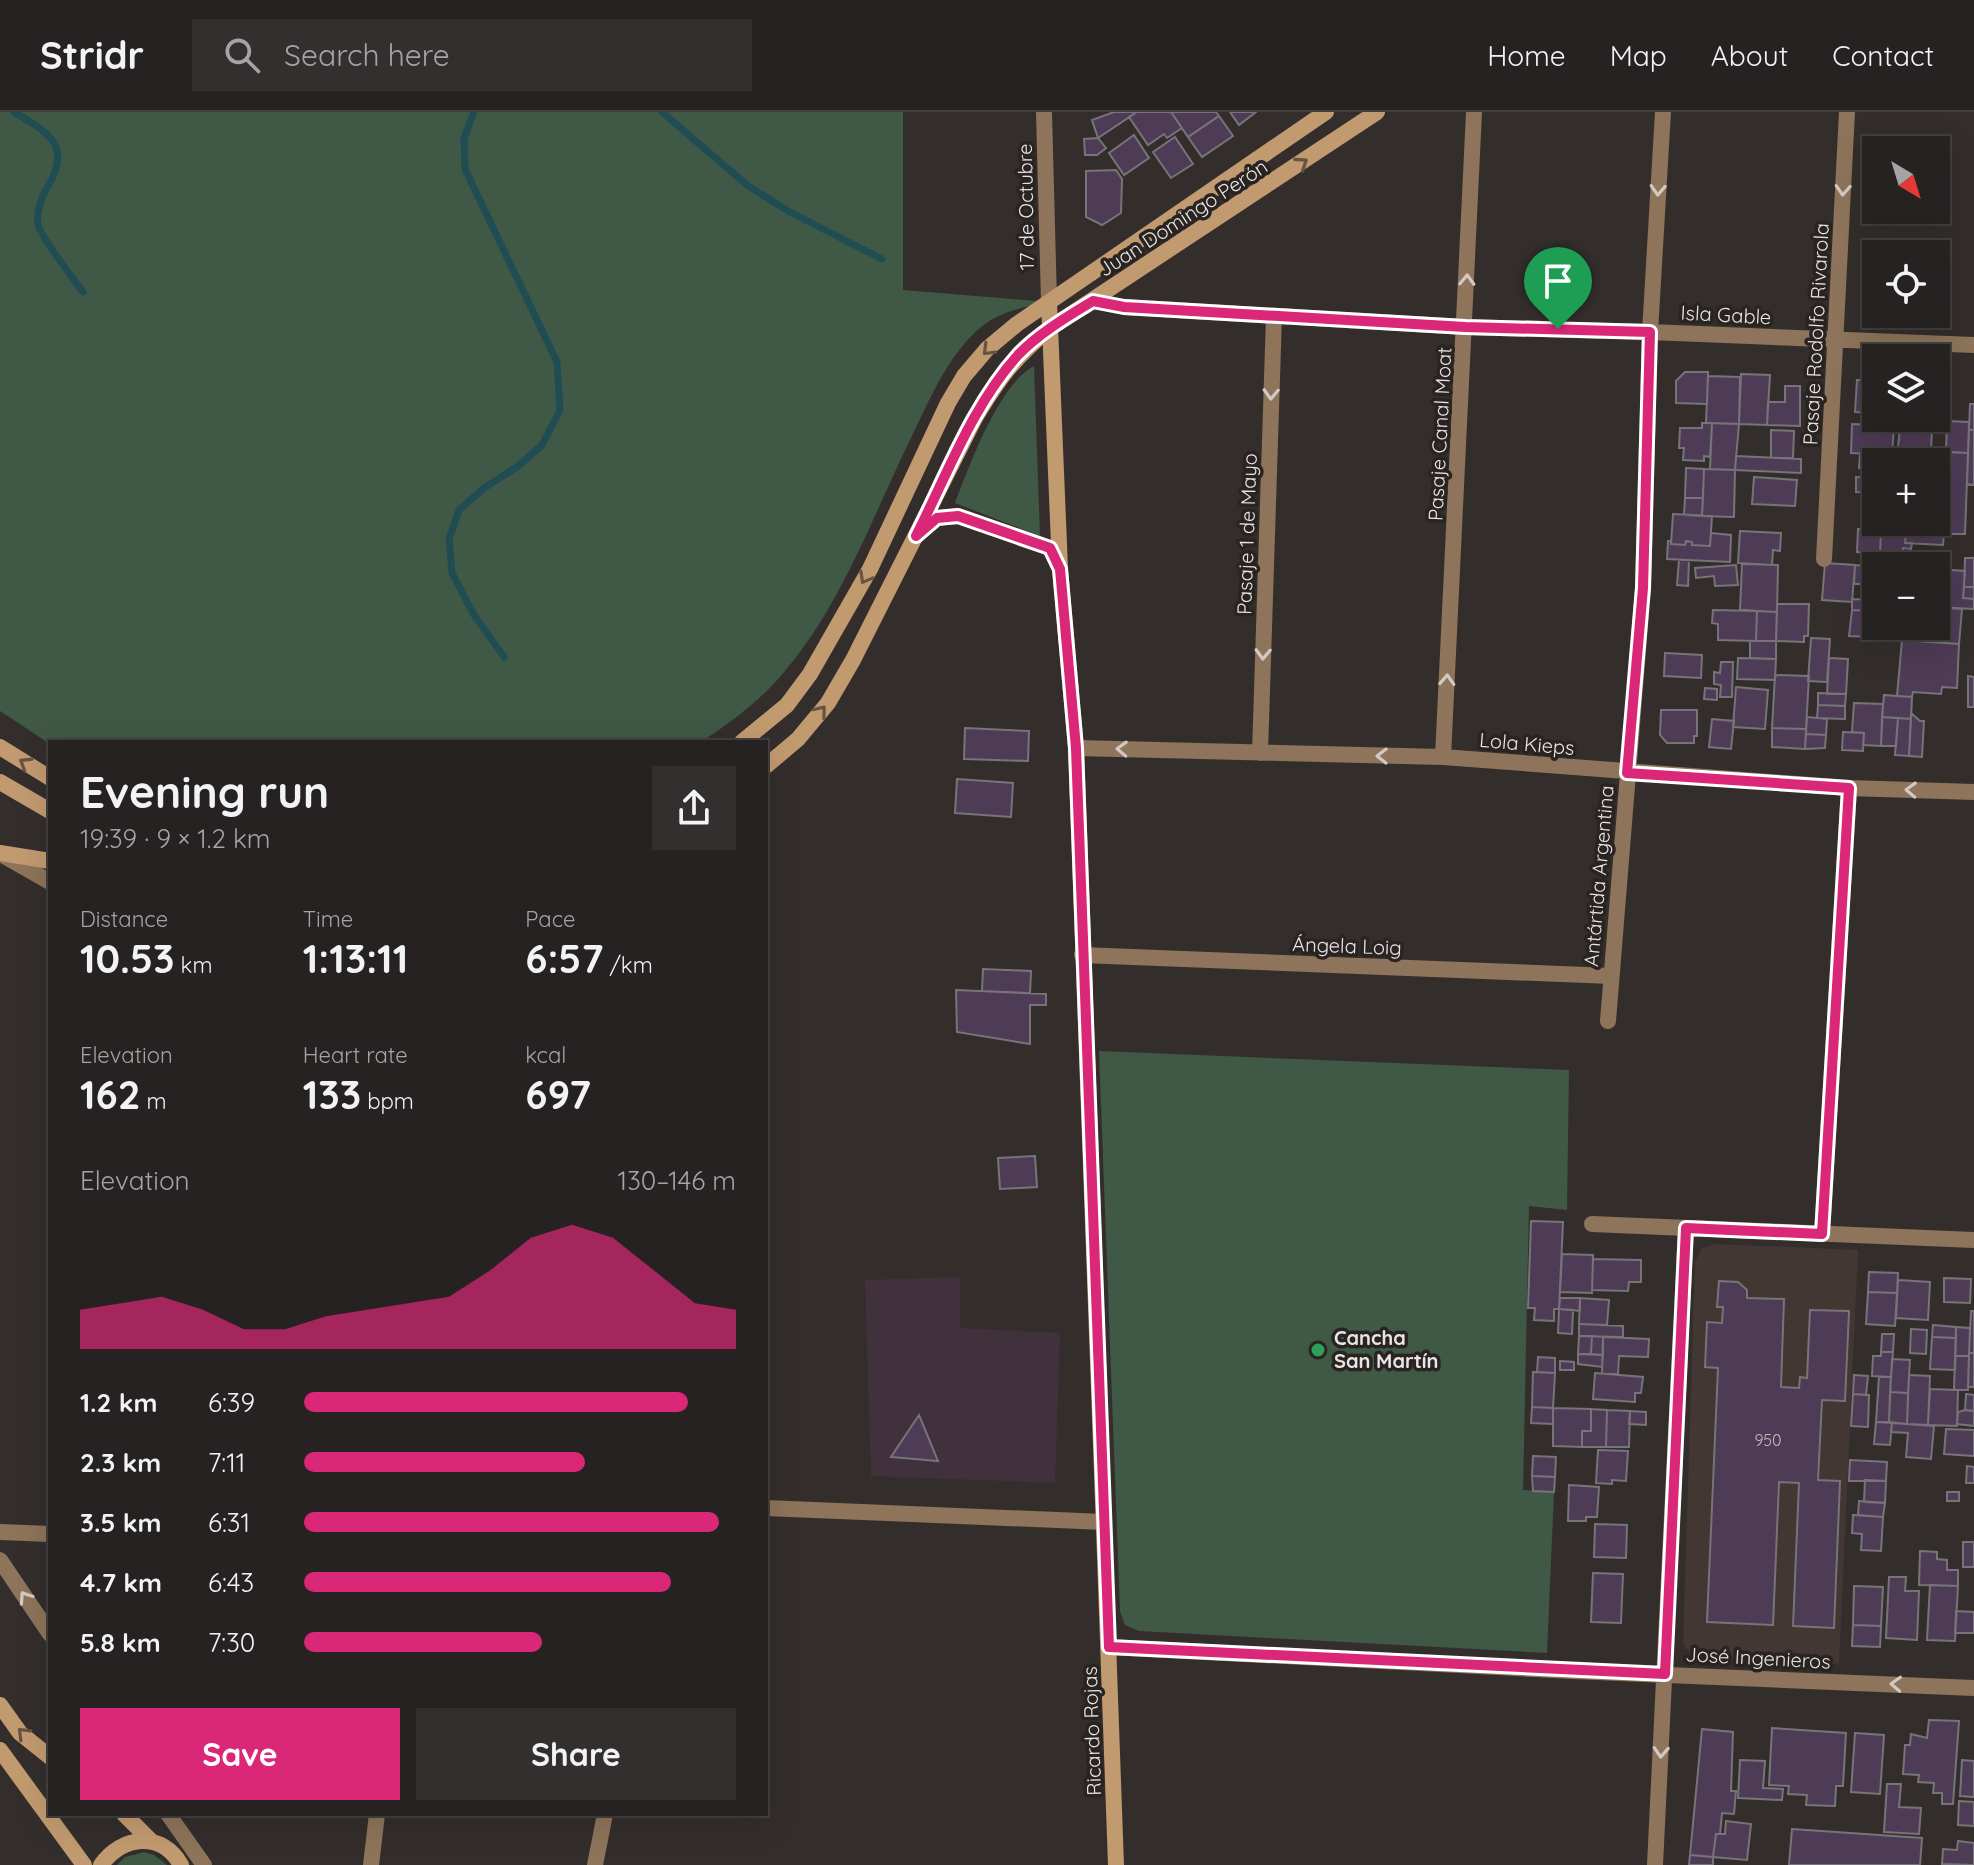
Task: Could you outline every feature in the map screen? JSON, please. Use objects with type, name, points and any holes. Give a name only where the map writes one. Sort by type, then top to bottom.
[{"type":"main road","name":"Juan Domingo Perón","points":[[768,764],[798,739],[828,703],[853,660],[975,418],[1020,353],[1050,328],[1377,112]]},
{"type":"main road","name":"Juan Domingo Perón","points":[[744,740],[787,705],[810,674],[870,569],[948,403],[964,376],[987,349],[1316,115]]},
{"type":"main road","name":"Ricardo Rojas","points":[[1049,302],[1060,569],[1076,748],[1116,1865]]},
{"type":"main road","points":[[0,747],[48,777]]},
{"type":"main road","points":[[0,782],[48,810]]},
{"type":"main road","points":[[0,853],[48,861]]},
{"type":"main road","points":[[0,1705],[20,1733],[48,1755]]},
{"type":"main road","points":[[0,1750],[81,1864],[137,1840],[151,1841],[165,1847],[178,1861]]},
{"type":"main road","points":[[126,1816],[151,1841]]},
{"type":"main road","points":[[101,1865],[111,1852],[123,1844]]},
{"type":"street","name":"17 de Octubre","points":[[1044,112],[1049,302]]},
{"type":"street","name":"Pasaje Canal Moat","points":[[1443,757],[1474,112]]},
{"type":"street","name":"Antártida Argentina","points":[[1608,1021],[1643,588],[1650,332],[1663,112]]},
{"type":"street","name":"Pasaje Rodolfo Rivarola","points":[[1824,559],[1847,112]]},
{"type":"street","name":"Isla Gable","points":[[1093,301],[1124,307],[1465,327],[1974,345]]},
{"type":"street","name":"Pasaje 1 de Mayo","points":[[1260,753],[1274,316]]},
{"type":"street","points":[[916,536],[937,518],[958,516],[1050,548],[1060,569]]},
{"type":"street","name":"Lola Kieps","points":[[1076,748],[1443,757],[1849,788],[1974,792]]},
{"type":"street","points":[[1822,1234],[1849,788]]},
{"type":"street","points":[[0,853],[48,881]]},
{"type":"street","name":"Ángela Loig","points":[[1082,955],[1611,976]]},
{"type":"street","points":[[1592,1224],[1974,1240]]},
{"type":"street","points":[[1655,1865],[1686,1228]]},
{"type":"street","points":[[768,1508],[1104,1522]]},
{"type":"street","points":[[0,1532],[48,1534]]},
{"type":"street","points":[[0,1560],[48,1631]]},
{"type":"street","name":"José Ingenieros","points":[[1109,1647],[1974,1688]]},
{"type":"street","points":[[168,1816],[178,1861]]},
{"type":"street","points":[[169,1816],[204,1865]]},
{"type":"street","points":[[371,1865],[377,1816]]},
{"type":"street","points":[[595,1865],[605,1816]]},
{"type":"shaded area","points":[[1716,1244],[1858,1250],[1839,1664],[1700,1657],[1693,1655],[1683,1644],[1695,1262],[1702,1248]]},
{"type":"shaded area","points":[[960,1277],[960,1328],[1060,1333],[1055,1483],[871,1476],[865,1280]]},
{"type":"green space","points":[[0,112],[903,112],[903,290],[1049,302],[997,317],[981,327],[958,351],[932,395],[823,618],[776,682],[704,740],[48,740],[48,743],[0,711]]},
{"type":"green space","points":[[1034,366],[1040,536],[955,503],[997,408],[1021,376]]},
{"type":"green space","name":"Cancha San Martín","points":[[1099,1051],[1569,1070],[1567,1210],[1529,1206],[1523,1490],[1554,1492],[1547,1653],[1139,1631],[1125,1625],[1120,1611]]},
{"type":"green space","points":[[144,1852],[167,1865],[117,1865],[125,1857]]},
{"type":"building","points":[[1114,112],[1137,112],[1098,138],[1092,120]]},
{"type":"building","points":[[1137,112],[1171,112],[1182,128],[1167,138],[1164,134],[1148,145],[1129,117]]},
{"type":"building","points":[[1171,112],[1216,112],[1219,116],[1188,137]]},
{"type":"building","points":[[1230,112],[1256,112],[1239,125]]},
{"type":"building","points":[[1219,116],[1233,136],[1202,157],[1188,137]]},
{"type":"building","points":[[1134,135],[1149,158],[1124,175],[1109,153]]},
{"type":"building","points":[[1175,137],[1193,164],[1171,178],[1153,152]]},
{"type":"building","points":[[1098,138],[1106,148],[1097,155],[1085,155],[1084,139]]},
{"type":"building","points":[[1116,170],[1122,179],[1121,213],[1102,225],[1086,217],[1086,171]]},
{"type":"building","points":[[1685,372],[1708,372],[1707,404],[1676,403],[1676,381]]},
{"type":"building","points":[[1741,374],[1770,375],[1767,425],[1739,424]]},
{"type":"building","points":[[1708,376],[1740,377],[1739,424],[1706,423]]},
{"type":"building","points":[[1857,380],[1862,380],[1862,412],[1855,412]]},
{"type":"building","points":[[1785,386],[1800,386],[1800,426],[1767,425],[1768,402],[1785,402]]},
{"type":"building","points":[[1970,404],[1974,404],[1974,430],[1969,430]]},
{"type":"building","points":[[1950,421],[1969,422],[1968,453],[1950,452],[1950,448],[1946,448]]},
{"type":"building","points":[[1702,423],[1712,423],[1710,457],[1704,456],[1704,461],[1683,460],[1684,448],[1679,448],[1680,428],[1702,428]]},
{"type":"building","points":[[1712,423],[1739,424],[1735,470],[1710,469]]},
{"type":"building","points":[[1852,424],[1862,424],[1862,432],[1894,432],[1892,448],[1862,448],[1862,454],[1851,453]]},
{"type":"building","points":[[1771,430],[1794,431],[1793,458],[1771,458]]},
{"type":"building","points":[[1969,430],[1974,430],[1974,485],[1967,484]]},
{"type":"building","points":[[1900,432],[1932,432],[1931,448],[1898,447]]},
{"type":"building","points":[[1950,452],[1968,453],[1965,534],[1950,534]]},
{"type":"building","points":[[1736,456],[1801,459],[1801,473],[1735,470]]},
{"type":"building","points":[[1686,468],[1704,469],[1703,498],[1685,498]]},
{"type":"building","points":[[1704,469],[1735,470],[1734,517],[1702,516]]},
{"type":"building","points":[[1754,477],[1797,480],[1795,506],[1752,504]]},
{"type":"building","points":[[1856,477],[1862,477],[1862,492],[1856,492]]},
{"type":"building","points":[[1685,498],[1703,498],[1702,516],[1684,515]]},
{"type":"building","points":[[1673,514],[1712,516],[1710,546],[1692,545],[1692,542],[1686,541],[1685,545],[1671,544]]},
{"type":"building","points":[[1858,529],[1862,529],[1862,536],[1881,536],[1880,552],[1857,552]]},
{"type":"building","points":[[1740,531],[1781,533],[1780,551],[1773,550],[1772,565],[1738,563]]},
{"type":"building","points":[[1711,533],[1731,535],[1730,562],[1667,559],[1668,541],[1671,544],[1685,545],[1686,541],[1692,542],[1692,545],[1710,546]]},
{"type":"building","points":[[1881,536],[1906,536],[1905,543],[1912,543],[1911,549],[1903,548],[1902,552],[1880,552]]},
{"type":"building","points":[[1906,536],[1944,536],[1943,545],[1905,543]]},
{"type":"building","points":[[1965,558],[1974,558],[1974,587],[1964,587]]},
{"type":"building","points":[[1679,560],[1689,560],[1688,586],[1677,585]]},
{"type":"building","points":[[1825,563],[1855,565],[1852,602],[1822,600]]},
{"type":"building","points":[[1742,564],[1778,565],[1777,612],[1740,610]]},
{"type":"building","points":[[1736,565],[1738,585],[1715,586],[1714,576],[1696,578],[1695,568]]},
{"type":"building","points":[[1855,565],[1862,565],[1862,584],[1854,584]]},
{"type":"building","points":[[1950,570],[1965,571],[1963,598],[1974,599],[1974,609],[1950,608]]},
{"type":"building","points":[[1964,587],[1974,587],[1974,599],[1963,598]]},
{"type":"building","points":[[1852,599],[1862,599],[1862,610],[1852,610]]},
{"type":"building","points":[[1777,604],[1809,604],[1808,636],[1804,636],[1804,642],[1776,641]]},
{"type":"building","points":[[1950,608],[1962,609],[1959,644],[1902,640],[1950,640]]},
{"type":"building","points":[[1713,610],[1757,611],[1756,641],[1718,640],[1718,624],[1712,623]]},
{"type":"building","points":[[1852,610],[1862,610],[1862,637],[1849,636]]},
{"type":"building","points":[[1757,611],[1777,612],[1776,641],[1756,641]]},
{"type":"building","points":[[1811,638],[1830,639],[1827,682],[1808,681]]},
{"type":"building","points":[[1902,640],[1959,644],[1957,688],[1942,687],[1941,694],[1913,692],[1912,697],[1897,696]]},
{"type":"building","points":[[1750,641],[1776,641],[1776,659],[1750,658]]},
{"type":"building","points":[[1665,653],[1702,655],[1701,678],[1664,676]]},
{"type":"building","points":[[1738,658],[1776,659],[1775,680],[1737,679]]},
{"type":"building","points":[[1829,658],[1848,659],[1846,694],[1827,694]]},
{"type":"building","points":[[1721,662],[1733,662],[1732,697],[1720,697],[1721,685],[1714,684],[1714,672],[1720,673]]},
{"type":"building","points":[[1775,675],[1809,676],[1806,729],[1772,728]]},
{"type":"building","points":[[1968,676],[1974,677],[1974,707],[1968,707]]},
{"type":"building","points":[[1736,687],[1768,690],[1765,729],[1733,727]]},
{"type":"building","points":[[1705,688],[1717,689],[1717,700],[1704,699]]},
{"type":"building","points":[[1818,693],[1846,694],[1845,706],[1818,705]]},
{"type":"building","points":[[1884,695],[1912,697],[1911,719],[1882,717]]},
{"type":"building","points":[[1854,703],[1883,704],[1881,746],[1863,745],[1864,733],[1852,732]]},
{"type":"building","points":[[1818,705],[1845,706],[1845,719],[1817,718]]},
{"type":"building","points":[[1661,710],[1697,710],[1694,743],[1667,743],[1660,735]]},
{"type":"building","points":[[1911,713],[1924,721],[1922,757],[1909,756]]},
{"type":"building","points":[[1807,717],[1827,719],[1826,735],[1806,734]]},
{"type":"building","points":[[1882,717],[1898,718],[1896,746],[1881,746]]},
{"type":"building","points":[[1898,718],[1911,719],[1909,756],[1895,755]]},
{"type":"building","points":[[1712,719],[1734,721],[1731,749],[1709,747]]},
{"type":"building","points":[[965,728],[1029,731],[1028,761],[964,759]]},
{"type":"building","points":[[1772,728],[1806,729],[1805,749],[1772,747]]},
{"type":"building","points":[[1843,732],[1864,733],[1863,751],[1842,750]]},
{"type":"building","points":[[1806,734],[1826,735],[1825,748],[1805,749]]},
{"type":"building","points":[[957,779],[1013,783],[1011,817],[955,813]]},
{"type":"building","points":[[983,969],[1031,971],[1030,993],[982,991]]},
{"type":"building","points":[[956,990],[1046,994],[1046,1005],[1030,1005],[1030,1044],[957,1032]]},
{"type":"building","points":[[1035,1156],[1037,1187],[1000,1189],[998,1158]]},
{"type":"building","points":[[1531,1221],[1563,1222],[1559,1309],[1554,1309],[1554,1321],[1534,1320],[1535,1308],[1528,1308]]},
{"type":"building","points":[[1562,1254],[1593,1255],[1592,1293],[1560,1292]]},
{"type":"building","points":[[1593,1259],[1641,1260],[1641,1282],[1629,1282],[1628,1291],[1592,1290]]},
{"type":"building","points":[[1869,1272],[1898,1273],[1897,1293],[1868,1292]]},
{"type":"building","points":[[1944,1278],[1971,1279],[1970,1303],[1944,1302]]},
{"type":"building","points":[[1898,1280],[1930,1282],[1928,1320],[1896,1318]]},
{"type":"building","points":[[1719,1281],[1738,1282],[1747,1290],[1747,1298],[1784,1299],[1781,1387],[1799,1388],[1800,1377],[1807,1378],[1810,1310],[1849,1311],[1845,1401],[1822,1400],[1818,1480],[1840,1481],[1834,1628],[1793,1626],[1799,1483],[1779,1482],[1773,1625],[1707,1622],[1718,1368],[1705,1367],[1707,1322],[1722,1323],[1723,1307],[1717,1307]]},
{"type":"building","points":[[1868,1292],[1897,1293],[1895,1326],[1866,1324]]},
{"type":"building","points":[[1560,1298],[1580,1298],[1580,1311],[1559,1309]]},
{"type":"building","points":[[1580,1298],[1609,1300],[1607,1325],[1579,1324]]},
{"type":"building","points":[[1559,1309],[1573,1310],[1572,1334],[1558,1333]]},
{"type":"building","points":[[1971,1311],[1974,1311],[1974,1353],[1969,1353]]},
{"type":"building","points":[[1579,1324],[1623,1326],[1623,1337],[1579,1336]]},
{"type":"building","points":[[1933,1325],[1956,1327],[1956,1338],[1932,1337]]},
{"type":"building","points":[[1956,1327],[1970,1328],[1969,1356],[1955,1356]]},
{"type":"building","points":[[1911,1329],[1927,1330],[1926,1354],[1910,1353]]},
{"type":"building","points":[[1882,1334],[1894,1334],[1893,1352],[1881,1352]]},
{"type":"building","points":[[1579,1336],[1592,1336],[1591,1354],[1578,1354]]},
{"type":"building","points":[[1592,1336],[1603,1337],[1603,1355],[1591,1354]]},
{"type":"building","points":[[1603,1337],[1649,1339],[1648,1357],[1619,1356],[1618,1374],[1602,1374]]},
{"type":"building","points":[[1932,1337],[1956,1338],[1955,1370],[1930,1369]]},
{"type":"building","points":[[1881,1352],[1893,1352],[1891,1377],[1872,1376],[1873,1356],[1881,1356]]},
{"type":"building","points":[[1969,1353],[1974,1353],[1974,1387],[1968,1387]]},
{"type":"building","points":[[1578,1354],[1603,1355],[1602,1367],[1578,1364]]},
{"type":"building","points":[[1955,1356],[1969,1356],[1968,1390],[1954,1390]]},
{"type":"building","points":[[1538,1357],[1555,1358],[1555,1373],[1537,1372]]},
{"type":"building","points":[[1892,1359],[1910,1360],[1908,1393],[1890,1392]]},
{"type":"building","points":[[1560,1361],[1574,1362],[1574,1370],[1560,1370]]},
{"type":"building","points":[[1533,1372],[1555,1373],[1553,1408],[1532,1407]]},
{"type":"building","points":[[1595,1373],[1643,1377],[1641,1393],[1635,1393],[1635,1402],[1593,1399]]},
{"type":"building","points":[[1854,1375],[1868,1376],[1866,1395],[1853,1394]]},
{"type":"building","points":[[1909,1375],[1930,1376],[1928,1425],[1907,1424]]},
{"type":"building","points":[[1879,1377],[1891,1377],[1889,1422],[1876,1422]]},
{"type":"building","points":[[1930,1389],[1958,1390],[1957,1426],[1928,1425]]},
{"type":"building","points":[[1890,1392],[1908,1393],[1907,1424],[1889,1422]]},
{"type":"building","points":[[1853,1394],[1869,1395],[1868,1427],[1851,1426]]},
{"type":"building","points":[[1966,1394],[1974,1395],[1974,1411],[1965,1410]]},
{"type":"building","points":[[1532,1407],[1553,1408],[1553,1424],[1531,1423]]},
{"type":"building","points":[[1553,1408],[1591,1409],[1591,1431],[1582,1431],[1582,1447],[1553,1446]]},
{"type":"building","points":[[1591,1409],[1607,1410],[1606,1447],[1582,1447],[1582,1431],[1591,1431]]},
{"type":"building","points":[[1607,1410],[1630,1411],[1629,1447],[1606,1447]]},
{"type":"building","points":[[1630,1411],[1646,1412],[1646,1425],[1629,1424]]},
{"type":"building","points":[[1974,1411],[1974,1426],[1957,1424],[1958,1412]]},
{"type":"building","points":[[919,1415],[938,1461],[891,1457]]},
{"type":"building","points":[[1876,1422],[1892,1423],[1890,1445],[1874,1444]]},
{"type":"building","points":[[1892,1423],[1934,1426],[1931,1459],[1906,1457],[1908,1433],[1891,1432]]},
{"type":"building","points":[[1946,1429],[1974,1430],[1974,1456],[1944,1454]]},
{"type":"building","points":[[1598,1450],[1628,1451],[1626,1481],[1596,1483]]},
{"type":"building","points":[[1533,1456],[1556,1457],[1555,1477],[1532,1476]]},
{"type":"building","points":[[1850,1460],[1887,1462],[1886,1481],[1849,1481]]},
{"type":"building","points":[[1967,1466],[1974,1467],[1974,1483],[1966,1483]]},
{"type":"building","points":[[1532,1476],[1555,1477],[1554,1492],[1533,1491]]},
{"type":"building","points":[[1865,1480],[1886,1481],[1885,1503],[1864,1502]]},
{"type":"building","points":[[1569,1485],[1599,1487],[1597,1517],[1586,1517],[1586,1521],[1568,1521]]},
{"type":"building","points":[[1947,1492],[1959,1492],[1959,1501],[1947,1501]]},
{"type":"building","points":[[1859,1501],[1885,1503],[1883,1517],[1858,1515]]},
{"type":"building","points":[[1853,1515],[1883,1517],[1881,1551],[1861,1550],[1862,1534],[1852,1533]]},
{"type":"building","points":[[1595,1524],[1627,1525],[1626,1558],[1594,1557]]},
{"type":"building","points":[[1963,1542],[1974,1542],[1974,1567],[1963,1567]]},
{"type":"building","points":[[1920,1551],[1937,1552],[1937,1559],[1947,1560],[1947,1570],[1958,1570],[1958,1586],[1919,1585]]},
{"type":"building","points":[[1593,1573],[1623,1574],[1621,1623],[1591,1622]]},
{"type":"building","points":[[1889,1577],[1906,1577],[1905,1591],[1919,1591],[1917,1640],[1886,1638]]},
{"type":"building","points":[[1930,1585],[1958,1586],[1955,1641],[1927,1640]]},
{"type":"building","points":[[1854,1586],[1883,1587],[1881,1626],[1853,1625]]},
{"type":"building","points":[[1956,1611],[1974,1612],[1974,1633],[1955,1633]]},
{"type":"building","points":[[1853,1625],[1881,1626],[1880,1647],[1852,1646]]},
{"type":"building","points":[[1929,1720],[1959,1721],[1953,1804],[1942,1804],[1942,1793],[1933,1793],[1934,1783],[1918,1782],[1919,1775],[1903,1774],[1905,1745],[1910,1745],[1911,1734],[1927,1738]]},
{"type":"building","points":[[1772,1728],[1846,1733],[1843,1786],[1836,1786],[1835,1806],[1806,1805],[1807,1795],[1788,1794],[1789,1786],[1769,1785]]},
{"type":"building","points":[[1702,1729],[1733,1732],[1731,1791],[1736,1791],[1734,1814],[1722,1813],[1713,1857],[1690,1855]]},
{"type":"building","points":[[1855,1733],[1884,1735],[1880,1794],[1851,1792]]},
{"type":"building","points":[[1740,1760],[1765,1761],[1763,1788],[1783,1789],[1782,1800],[1738,1798]]},
{"type":"building","points":[[1962,1760],[1974,1761],[1974,1797],[1960,1796]]},
{"type":"building","points":[[1887,1784],[1901,1784],[1899,1807],[1921,1808],[1919,1834],[1884,1832]]},
{"type":"building","points":[[1959,1801],[1974,1802],[1974,1826],[1958,1825]]},
{"type":"building","points":[[1726,1821],[1751,1824],[1747,1860],[1713,1857],[1716,1834],[1725,1834]]},
{"type":"building","points":[[1792,1829],[1922,1838],[1920,1865],[1789,1865]]},
{"type":"building","points":[[1958,1841],[1974,1843],[1974,1865],[1942,1864],[1943,1849],[1957,1850]]},
{"type":"building","points":[[1690,1855],[1713,1857],[1713,1865],[1689,1865]]},
{"type":"waterway","points":[[14,112],[47,134],[57,151],[58,161],[40,205],[38,224],[50,247],[83,292]]},
{"type":"waterway","points":[[474,112],[464,138],[465,169],[557,362],[560,410],[542,445],[459,510],[449,539],[452,573],[474,615],[504,657]]},
{"type":"waterway","points":[[662,112],[747,185],[788,211],[882,259]]},
{"type":"place","name":"Cancha San Martín","points":[[1318,1350]]},
{"type":"route","points":[[1093,301],[1124,307],[1465,327],[1558,329],[1650,332],[1643,588],[1627,773],[1849,788],[1822,1234],[1686,1228],[1665,1674],[1109,1647],[1076,748],[1060,569],[1050,548],[958,516],[937,518],[916,536],[975,418],[999,380],[1020,353],[1050,328],[1093,301]]}]
